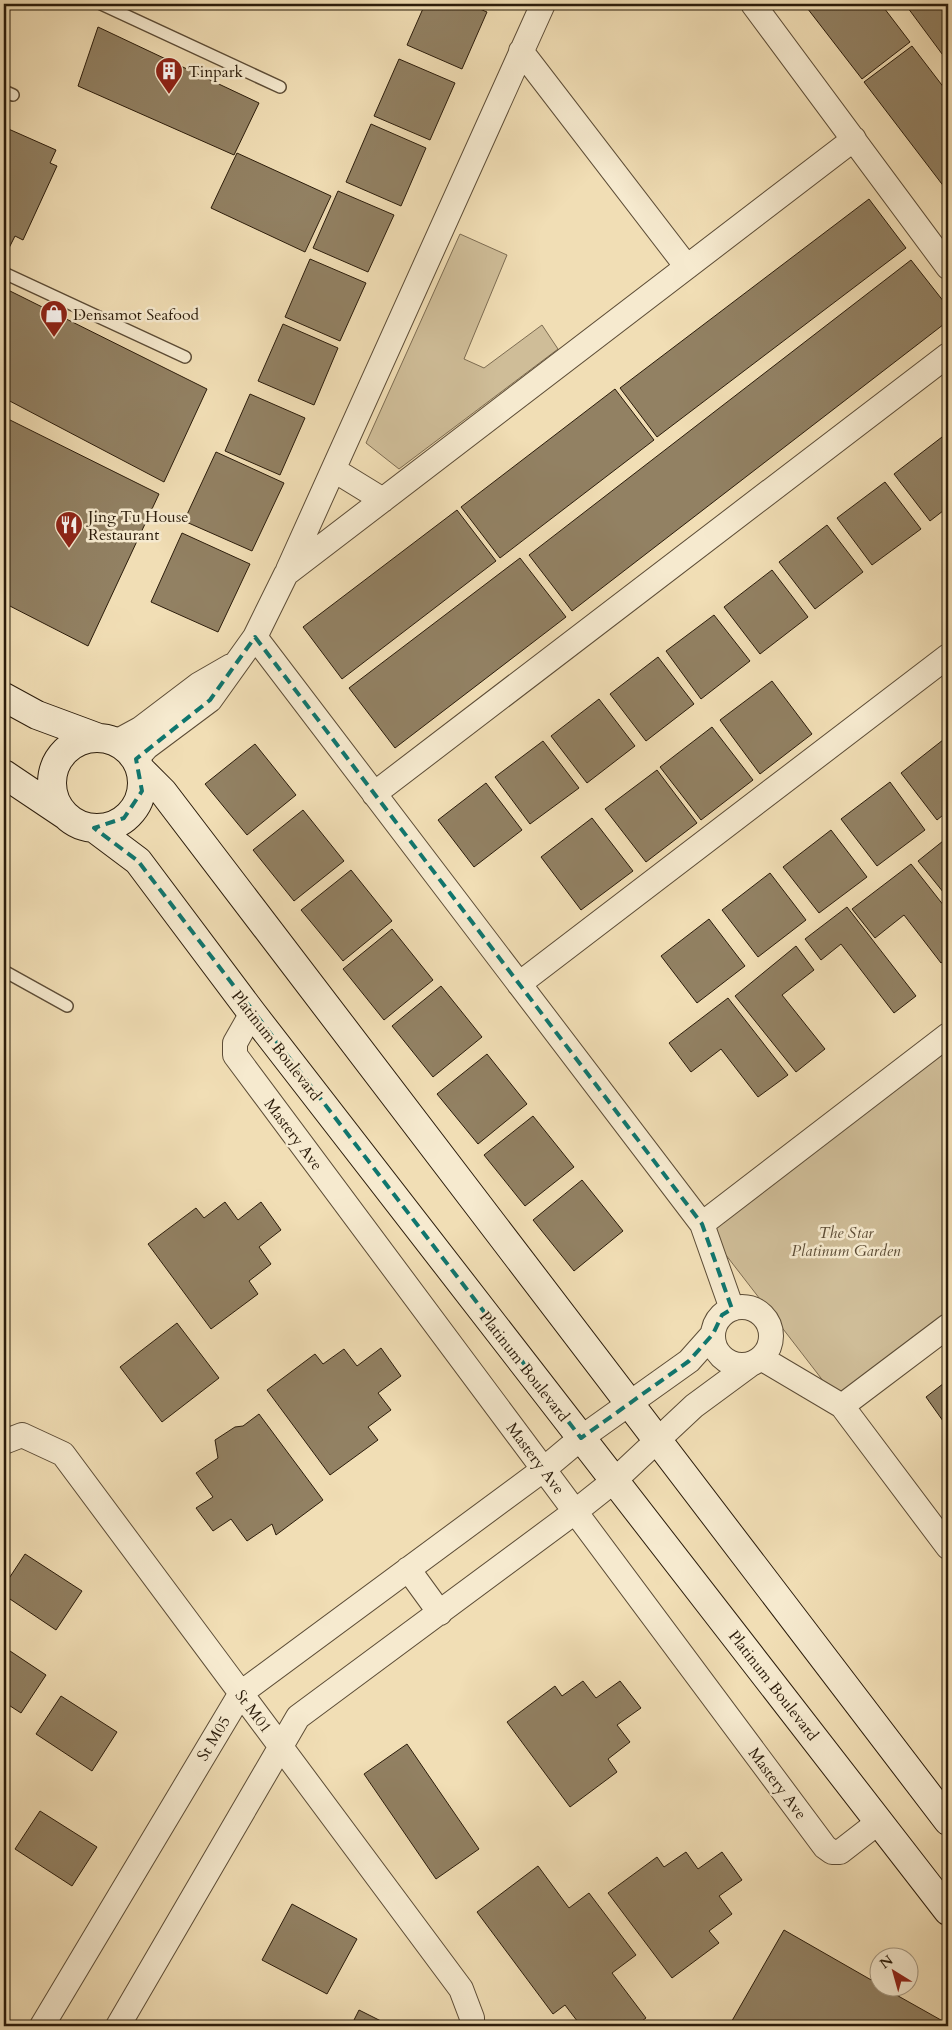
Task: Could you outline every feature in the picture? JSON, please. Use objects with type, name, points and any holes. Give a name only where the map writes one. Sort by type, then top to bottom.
[{"type":"street","points":[[4,774],[74,822],[94,828],[115,824],[132,811],[142,791],[138,764],[147,747],[210,700],[255,637],[334,470],[543,4]]},
{"type":"street","points":[[752,4],[948,267]]},
{"type":"street","points":[[521,52],[686,267]]},
{"type":"street","points":[[286,574],[854,139]]},
{"type":"street","points":[[374,794],[948,355]]},
{"type":"street","points":[[334,470],[383,500]]},
{"type":"street","points":[[255,637],[702,1224],[732,1309]]},
{"type":"street","points":[[519,984],[948,656]]},
{"type":"street","points":[[65,815],[58,806],[53,790],[54,772],[58,761],[66,751],[86,739],[107,740],[140,729],[198,684],[236,663]]},
{"type":"street","points":[[4,697],[37,715],[107,740],[131,752],[138,764],[163,792],[948,1821]]},
{"type":"street","name":"Platinum Boulevard","points":[[94,828],[138,861],[252,1013],[948,1911]]},
{"type":"street","name":"Mastery Ave","points":[[252,1013],[235,1043],[235,1055],[825,1847],[832,1852],[840,1852],[880,1821]]},
{"type":"street","points":[[702,1224],[948,1035]]},
{"type":"street","points":[[118,2026],[298,1717],[499,1570],[576,1511],[615,1480],[694,1406],[756,1361],[769,1349],[772,1337],[770,1325],[754,1309],[743,1306],[722,1314],[716,1323],[713,1334],[714,1345],[719,1354],[728,1362],[739,1365],[756,1361],[842,1406],[948,1547]]},
{"type":"street","points":[[842,1406],[948,1326]]},
{"type":"street","name":"St M05","points":[[42,2026],[241,1693],[544,1469],[580,1438],[689,1361],[713,1334]]},
{"type":"street","name":"St M01","points":[[4,1442],[22,1435],[63,1454],[461,1990],[472,2018],[472,2026]]},
{"type":"street","points":[[408,1569],[440,1613]]},
{"type":"lane","points":[[101,4],[280,87]]},
{"type":"lane","points":[[4,273],[186,357]]},
{"type":"lane","points":[[4,971],[67,1006]]},
{"type":"highlighted area","points":[[255,637],[702,1224],[732,1309],[722,1315],[713,1334],[689,1361],[581,1438],[138,861],[94,828],[124,818],[142,791],[136,759],[210,700]]},
{"type":"green space","points":[[460,234],[507,255],[464,359],[484,368],[542,325],[558,349],[399,469],[366,443]]},
{"type":"green space","name":"The Star Platinum Garden","points":[[948,1035],[948,1324],[841,1404],[702,1224]]},
{"type":"building","points":[[425,4],[468,4],[487,12],[462,69],[407,45]]},
{"type":"building","points":[[804,4],[881,4],[910,42],[862,79]]},
{"type":"building","points":[[905,4],[948,4],[948,62]]},
{"type":"building","name":"Tinpark","points":[[98,27],[259,103],[234,155],[78,86]]},
{"type":"building","points":[[912,46],[948,93],[948,192],[864,82]]},
{"type":"building","points":[[399,59],[455,83],[430,140],[374,116]]},
{"type":"building","points":[[371,124],[426,148],[401,206],[346,182]]},
{"type":"building","points":[[4,127],[56,150],[50,163],[57,166],[23,240],[15,236],[6,254],[4,253]]},
{"type":"building","points":[[237,153],[331,196],[305,252],[211,208]]},
{"type":"building","points":[[338,191],[394,215],[368,272],[313,248]]},
{"type":"building","points":[[869,199],[906,248],[657,437],[620,388]]},
{"type":"building","points":[[310,259],[366,283],[340,341],[285,317]]},
{"type":"building","points":[[911,260],[948,307],[948,321],[572,611],[529,555]]},
{"type":"building","name":"Densamot Seafood","points":[[4,288],[207,389],[164,482],[4,398]]},
{"type":"building","points":[[283,324],[338,348],[314,405],[258,381]]},
{"type":"building","points":[[615,389],[654,440],[500,558],[461,507]]},
{"type":"building","points":[[250,394],[305,418],[280,475],[225,451]]},
{"type":"building","name":"Jing Tu House Restaurant","points":[[4,417],[159,494],[88,646],[4,603]]},
{"type":"building","points":[[942,437],[948,445],[948,507],[930,521],[894,474]]},
{"type":"building","points":[[216,452],[284,483],[252,551],[184,521]]},
{"type":"building","points":[[885,482],[921,529],[872,565],[837,518]]},
{"type":"building","points":[[457,510],[496,561],[342,679],[303,627]]},
{"type":"building","points":[[827,525],[863,572],[815,609],[779,562]]},
{"type":"building","points":[[182,533],[250,564],[218,632],[151,602]]},
{"type":"building","points":[[520,558],[566,617],[395,748],[349,688]]},
{"type":"building","points":[[772,570],[808,617],[760,654],[724,607]]},
{"type":"building","points":[[714,615],[750,661],[701,699],[666,651]]},
{"type":"building","points":[[658,657],[694,704],[646,741],[610,694]]},
{"type":"building","points":[[772,681],[812,734],[760,774],[720,720]]},
{"type":"building","points":[[599,699],[635,746],[587,783],[551,736]]},
{"type":"building","points":[[712,727],[753,780],[701,820],[660,767]]},
{"type":"building","points":[[948,736],[948,811],[937,820],[901,773]]},
{"type":"building","points":[[543,741],[579,788],[530,824],[495,777]]},
{"type":"building","points":[[255,744],[296,795],[247,835],[205,784]]},
{"type":"building","points":[[657,770],[697,823],[646,862],[605,809]]},
{"type":"building","points":[[890,782],[925,830],[877,866],[841,819]]},
{"type":"building","points":[[486,783],[522,830],[474,867],[438,820]]},
{"type":"building","points":[[303,810],[344,861],[294,901],[253,850]]},
{"type":"building","points":[[592,818],[633,871],[581,910],[541,857]]},
{"type":"building","points":[[831,830],[867,877],[819,913],[783,867]]},
{"type":"building","points":[[948,837],[948,898],[918,861]]},
{"type":"building","points":[[911,864],[948,911],[948,958],[941,963],[904,915],[875,938],[852,909]]},
{"type":"building","points":[[351,870],[392,921],[343,961],[301,910]]},
{"type":"building","points":[[770,873],[806,920],[758,957],[722,910]]},
{"type":"building","points":[[847,907],[916,996],[894,1013],[841,944],[821,960],[805,939]]},
{"type":"building","points":[[709,919],[745,966],[697,1003],[661,956]]},
{"type":"building","points":[[392,929],[433,980],[384,1020],[343,969]]},
{"type":"building","points":[[796,946],[814,970],[782,995],[825,1049],[796,1072],[735,996]]},
{"type":"building","points":[[441,986],[482,1037],[433,1077],[392,1026]]},
{"type":"building","points":[[728,998],[788,1075],[758,1097],[721,1049],[691,1072],[669,1043]]},
{"type":"building","points":[[487,1054],[527,1104],[478,1144],[437,1094]]},
{"type":"building","points":[[533,1116],[574,1167],[525,1206],[484,1155]]},
{"type":"building","points":[[582,1180],[623,1231],[574,1271],[533,1220]]},
{"type":"building","points":[[225,1202],[238,1220],[261,1202],[281,1230],[259,1247],[271,1264],[249,1281],[258,1294],[211,1329],[148,1244],[196,1208],[204,1218]]},
{"type":"building","points":[[177,1323],[219,1378],[162,1422],[120,1367]]},
{"type":"building","points":[[381,1348],[401,1376],[378,1393],[391,1410],[368,1427],[378,1440],[330,1475],[267,1390],[315,1354],[323,1364],[344,1349],[357,1366]]},
{"type":"building","points":[[948,1380],[948,1428],[926,1397]]},
{"type":"building","points":[[259,1414],[323,1500],[276,1535],[272,1524],[247,1541],[231,1519],[213,1531],[196,1508],[213,1497],[196,1473],[218,1458],[215,1440],[235,1427],[243,1426]]},
{"type":"building","points":[[25,1554],[82,1591],[56,1630],[4,1595],[4,1586]]},
{"type":"building","points":[[4,1647],[46,1675],[21,1713],[4,1702]]},
{"type":"building","points":[[583,1681],[596,1698],[620,1681],[641,1708],[617,1725],[630,1742],[608,1759],[617,1772],[570,1807],[507,1722],[555,1686],[562,1696]]},
{"type":"building","points":[[61,1696],[117,1732],[92,1771],[36,1734]]},
{"type":"building","points":[[407,1744],[479,1849],[436,1879],[364,1774]]},
{"type":"building","points":[[40,1811],[97,1847],[72,1886],[15,1849]]},
{"type":"building","points":[[686,1852],[698,1869],[722,1852],[742,1880],[719,1896],[732,1914],[709,1931],[719,1943],[672,1978],[608,1893],[657,1857],[664,1867]]},
{"type":"building","points":[[538,1866],[569,1908],[589,1893],[636,1955],[612,1973],[646,2018],[635,2026],[581,2026],[565,2005],[553,2014],[477,1912]]},
{"type":"building","points":[[292,1904],[357,1939],[327,1994],[262,1960]]},
{"type":"building","points":[[784,1930],[870,1979],[870,1998],[902,1998],[948,2024],[948,2026],[729,2026]]},
{"type":"building","points":[[359,2010],[391,2026],[351,2026]]},
{"type":"place","name":"Tinpark","points":[[169,95]]},
{"type":"place","name":"Densamot Seafood","points":[[54,338]]},
{"type":"place","name":"Jing Tu House Restaurant","points":[[69,549]]}]
